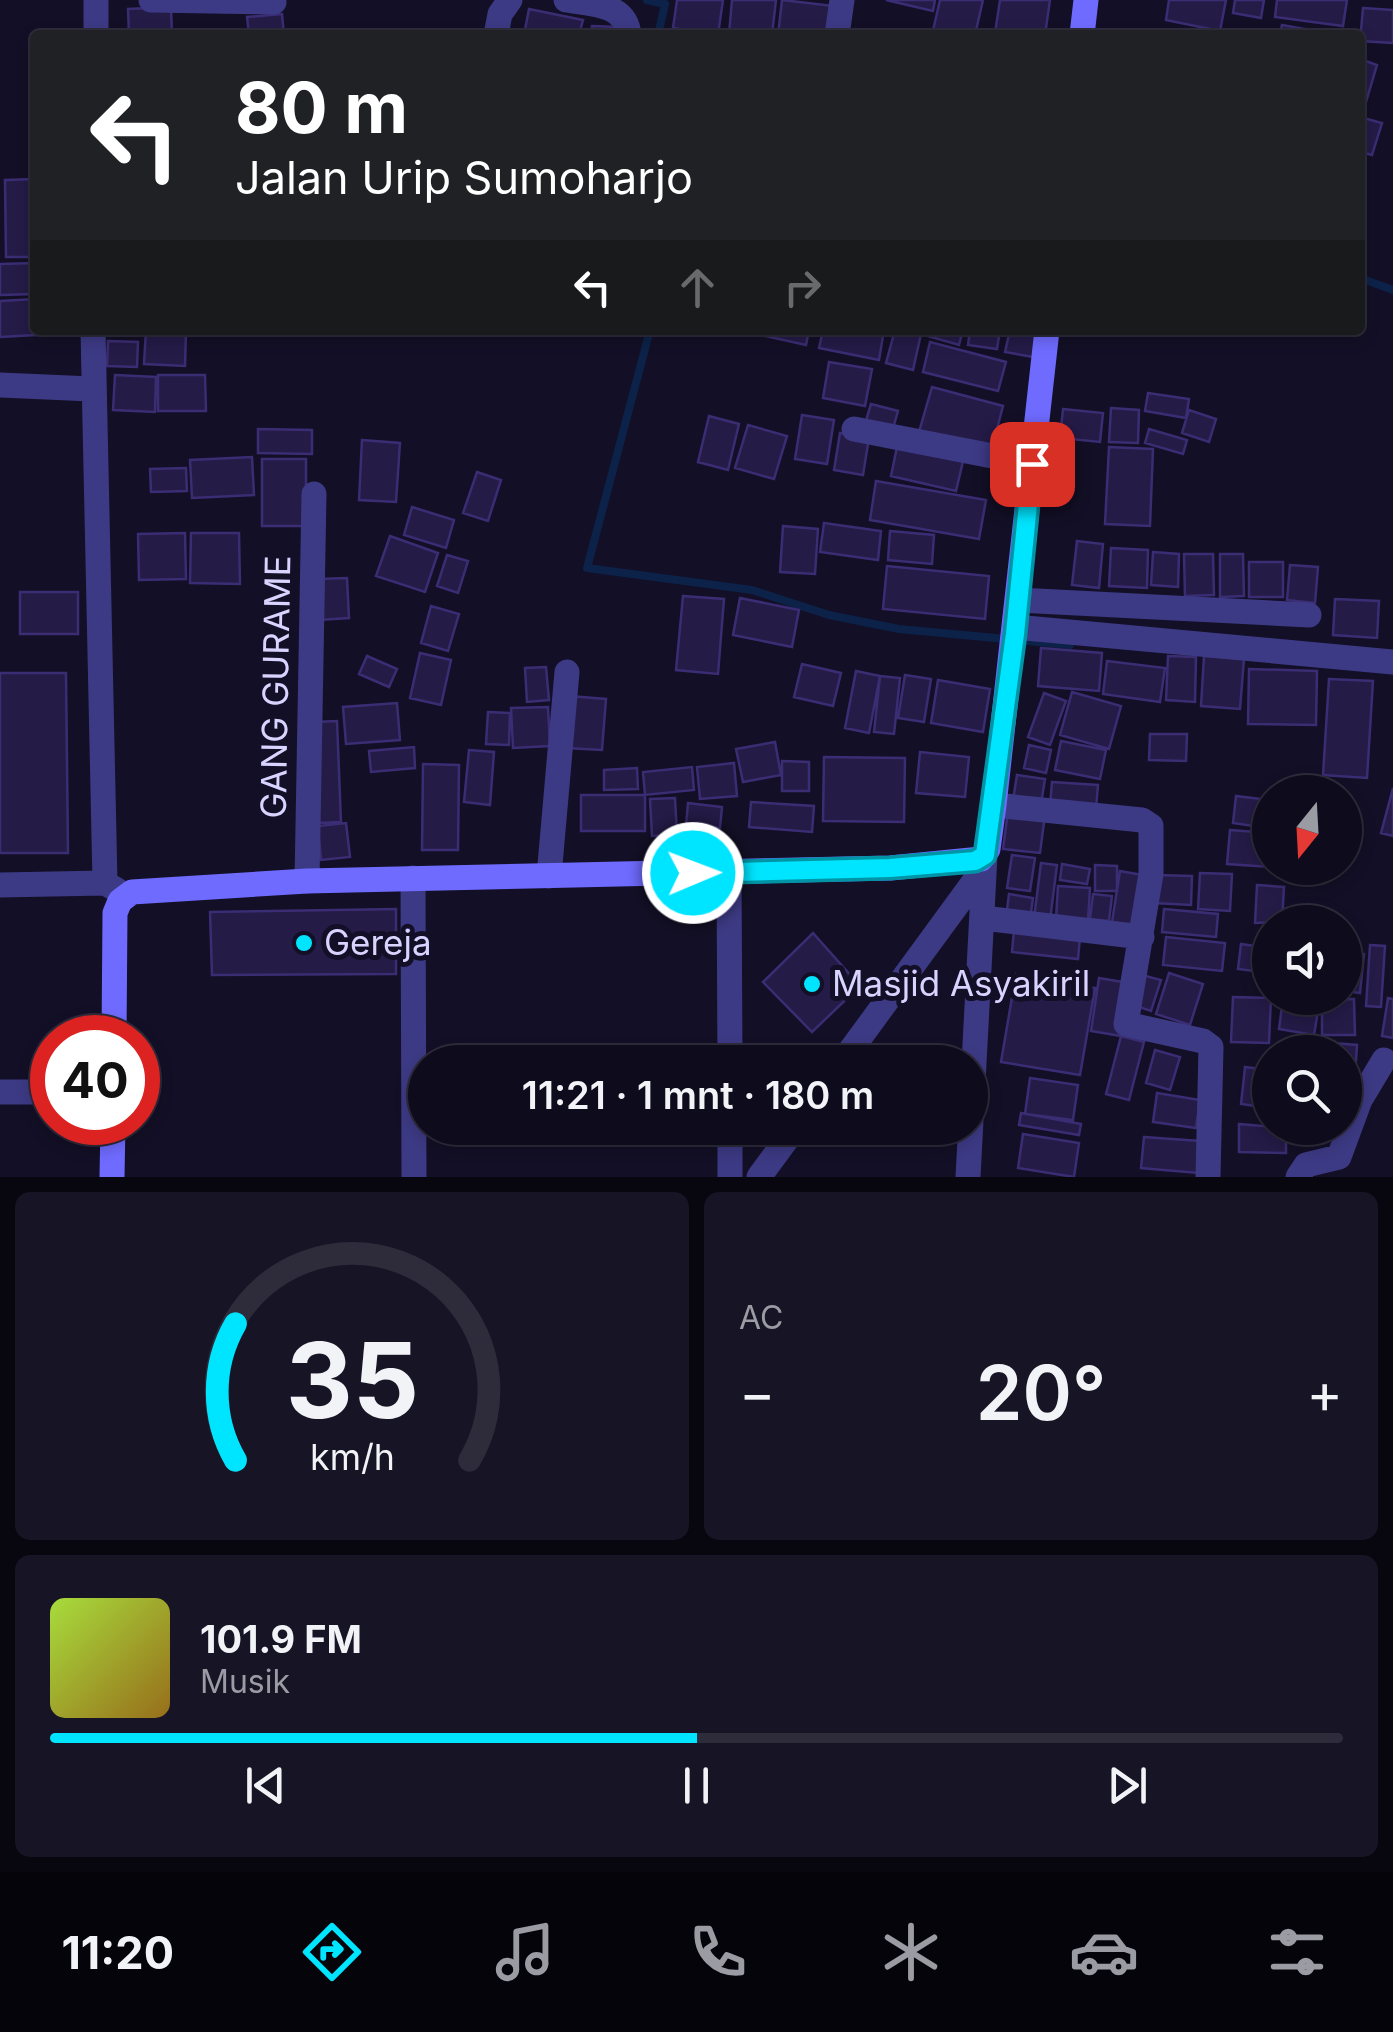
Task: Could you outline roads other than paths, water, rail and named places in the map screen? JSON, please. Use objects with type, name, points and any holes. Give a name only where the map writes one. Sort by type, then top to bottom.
[{"type":"street","points":[[96,0],[96,30]]},
{"type":"street","points":[[151,0],[274,2]]},
{"type":"street","points":[[497,30],[500,14],[510,0]]},
{"type":"street","points":[[566,0],[611,9],[625,19],[627,30]]},
{"type":"street","points":[[838,30],[842,0]]},
{"type":"street","points":[[1083,30],[1086,0]]},
{"type":"street","points":[[93,335],[92,389],[116,913],[114,1015]]},
{"type":"street","points":[[968,1177],[985,861],[1014,639],[1046,335]]},
{"type":"street","points":[[0,385],[92,389]]},
{"type":"street","points":[[854,429],[1032,464]]},
{"type":"street","name":"GANG GURAME","points":[[307,881],[314,494]]},
{"type":"street","points":[[1018,600],[1309,614]]},
{"type":"street","points":[[1014,639],[1393,662]]},
{"type":"street","points":[[549,876],[567,672]]},
{"type":"street","points":[[994,805],[1148,822],[1151,826],[1152,857],[1126,1024],[1203,1041],[1212,1047],[1208,1177]]},
{"type":"street","points":[[0,885],[115,888],[890,868],[985,861]]},
{"type":"street","points":[[854,1045],[985,861]]},
{"type":"street","points":[[729,872],[730,1045]]},
{"type":"street","points":[[414,878],[414,1177]]},
{"type":"street","points":[[983,918],[1142,936]]},
{"type":"street","points":[[1298,1177],[1306,1165],[1339,1156],[1360,1100],[1384,1060]]},
{"type":"street","points":[[0,1092],[30,1092]]},
{"type":"street","points":[[112,1177],[113,1145]]},
{"type":"street","points":[[730,1145],[730,1177]]},
{"type":"street","points":[[758,1177],[782,1145]]},
{"type":"waterway","points":[[647,0],[665,4],[659,30]]},
{"type":"waterway","points":[[1365,280],[1393,290]]},
{"type":"waterway","points":[[649,335],[587,568],[752,590],[829,615],[899,629],[1070,645]]},
{"type":"place","name":"Gereja","points":[[304,943]]},
{"type":"place","name":"Masjid Asyakiril","points":[[812,984]]}]
